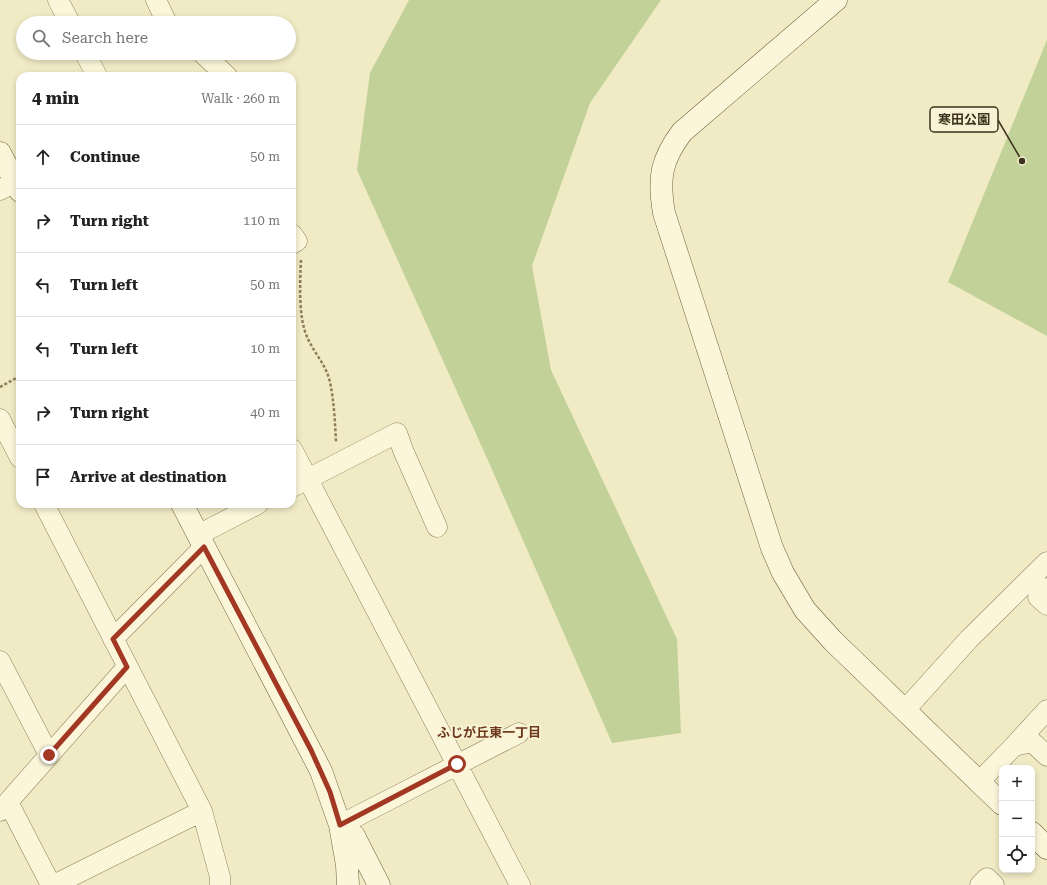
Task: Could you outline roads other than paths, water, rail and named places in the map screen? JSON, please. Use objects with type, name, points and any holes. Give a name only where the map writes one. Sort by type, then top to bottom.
[{"type":"street","points":[[58,0],[66,16]]},
{"type":"street","points":[[156,0],[164,16]]},
{"type":"street","points":[[836,0],[682,132],[665,159],[661,175],[660,190],[664,213],[772,548],[783,573],[805,610],[833,640],[999,801]]},
{"type":"street","points":[[89,60],[95,72]]},
{"type":"street","points":[[209,60],[220,72]]},
{"type":"street","points":[[0,153],[14,186]]},
{"type":"street","points":[[0,419],[16,450]]},
{"type":"street","points":[[300,483],[397,433],[403,450],[437,526]]},
{"type":"street","points":[[296,466],[300,483],[457,764],[520,885]]},
{"type":"street","points":[[46,508],[202,811],[220,877],[220,885]]},
{"type":"street","points":[[184,508],[311,750],[330,792],[340,825],[346,858],[348,885]]},
{"type":"street","points":[[113,639],[201,541],[252,508]]},
{"type":"street","points":[[905,710],[969,639],[1047,562]]},
{"type":"street","points":[[1047,588],[1038,597],[1047,605]]},
{"type":"street","points":[[0,661],[49,755]]},
{"type":"street","points":[[51,885],[4,807],[127,667]]},
{"type":"street","points":[[979,782],[1047,710]]},
{"type":"street","points":[[340,825],[518,733]]},
{"type":"street","points":[[1014,746],[1032,742],[1047,756]]},
{"type":"street","points":[[54,885],[202,811]]},
{"type":"street","points":[[340,825],[354,836],[379,885]]},
{"type":"street","points":[[1035,836],[1047,848]]},
{"type":"street","points":[[980,885],[987,878],[994,885]]},
{"type":"place","name":"寒田公園","points":[[1022,161]]},
{"type":"district","name":"ふじが丘東一丁目","points":[[489,732]]}]
